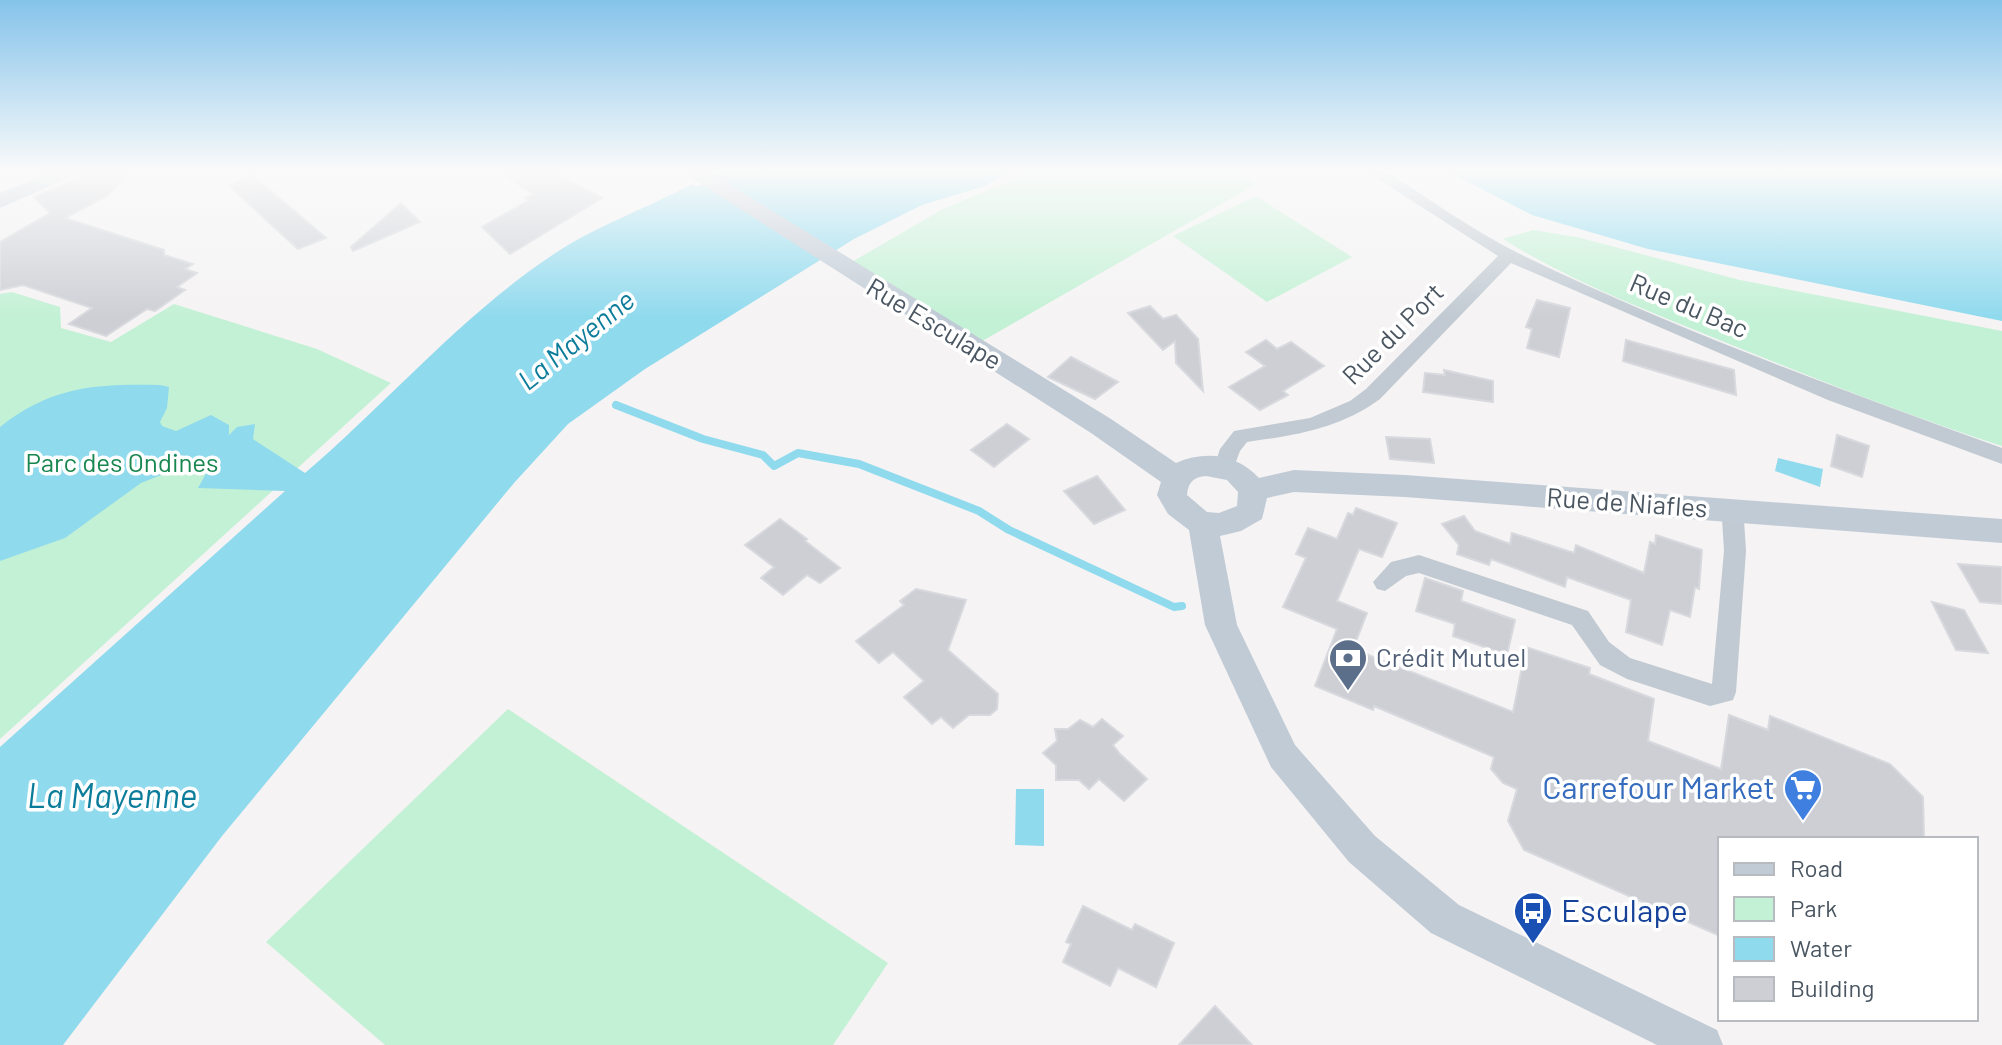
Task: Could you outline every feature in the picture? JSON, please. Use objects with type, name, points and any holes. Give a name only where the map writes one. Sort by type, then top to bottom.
[{"type":"street","name":"Rue Esculape","points":[[766,219],[1101,426],[1176,478]]},
{"type":"street","name":"Rue du Bac","points":[[1451,219],[1509,255],[1835,395],[2002,456]]},
{"type":"street","name":"Rue du Port","points":[[1225,467],[1230,449],[1241,436],[1316,425],[1349,414],[1373,394],[1509,255]]},
{"type":"street","points":[[1202,465],[1225,467],[1237,472],[1253,490],[1251,511],[1243,519],[1218,526],[1192,519],[1176,504],[1172,495],[1176,478],[1202,465]]},
{"type":"street","name":"Rue de Niafles","points":[[1253,490],[1294,481],[1405,486],[2002,531]]},
{"type":"street","points":[[1385,582],[1399,568],[1419,564],[1580,618],[1592,630],[1599,649],[1623,667],[1710,695],[1724,692],[1735,551],[1733,518],[1738,512]]},
{"type":"street","points":[[1203,523],[1221,625],[1256,701],[1283,756],[1362,849],[1445,919],[1702,1045]]},
{"type":"green space","points":[[926,219],[1195,219],[977,344],[850,263]]},
{"type":"green space","points":[[1209,219],[1292,219],[1352,257],[1267,302],[1173,236]]},
{"type":"green space","points":[[1533,230],[1577,237],[1740,280],[2002,331],[2002,446],[1930,422],[1662,317],[1581,281],[1503,239]]},
{"type":"green space","name":"Parc des Ondines","points":[[12,292],[60,307],[61,328],[111,342],[174,304],[317,349],[391,383],[0,739],[0,294]]},
{"type":"green space","points":[[508,709],[888,963],[833,1045],[385,1045],[266,942]]},
{"type":"water","name":"La Mayenne","points":[[620,219],[894,219],[854,239],[645,369],[568,424],[514,483],[222,836],[63,1045],[0,1045],[0,747],[285,491],[198,488],[214,459],[209,456],[141,483],[65,538],[0,561],[0,427],[39,403],[77,390],[116,385],[160,385],[169,387],[167,408],[160,422],[162,426],[176,431],[211,415],[229,425],[229,435],[237,427],[255,424],[253,439],[305,473],[486,306],[551,256]]},
{"type":"water","points":[[1545,219],[2002,219],[2002,321],[1648,249]]},
{"type":"water","points":[[1778,458],[1823,469],[1820,487],[1775,471]]},
{"type":"water","points":[[1016,789],[1044,789],[1044,846],[1015,845]]},
{"type":"building","points":[[40,219],[67,219],[164,250],[164,255],[193,264],[185,269],[197,273],[177,287],[185,290],[155,311],[147,309],[106,336],[69,324],[92,308],[23,285],[0,290],[0,242]]},
{"type":"building","points":[[265,219],[304,219],[326,238],[298,249]]},
{"type":"building","points":[[383,219],[417,219],[420,222],[353,251],[351,247]]},
{"type":"building","points":[[496,219],[568,219],[510,254],[482,227]]},
{"type":"building","points":[[1537,300],[1570,308],[1559,357],[1527,348],[1532,329],[1526,327]]},
{"type":"building","points":[[1150,306],[1163,319],[1176,315],[1198,339],[1203,391],[1176,363],[1175,341],[1163,350],[1128,313]]},
{"type":"building","points":[[1266,340],[1277,349],[1291,342],[1324,366],[1283,391],[1288,395],[1260,410],[1229,387],[1265,366],[1246,352]]},
{"type":"building","points":[[1626,340],[1734,370],[1736,395],[1623,361]]},
{"type":"building","points":[[1071,357],[1118,382],[1095,399],[1048,377]]},
{"type":"building","points":[[1444,370],[1493,381],[1493,402],[1423,392],[1425,373],[1445,375]]},
{"type":"building","points":[[1007,424],[1029,439],[994,467],[971,450]]},
{"type":"building","points":[[1837,435],[1869,446],[1862,477],[1831,466]]},
{"type":"building","points":[[1386,437],[1430,439],[1434,463],[1390,459]]},
{"type":"building","points":[[1097,476],[1125,510],[1094,524],[1064,491]]},
{"type":"building","points":[[1356,508],[1397,523],[1382,557],[1359,549],[1337,601],[1367,613],[1353,649],[1513,712],[1526,647],[1590,668],[1589,674],[1654,699],[1648,741],[1721,769],[1729,715],[1768,730],[1770,716],[1890,764],[1923,797],[1924,837],[1718,837],[1718,935],[1524,850],[1508,821],[1517,789],[1503,783],[1491,769],[1494,757],[1374,706],[1373,710],[1315,686],[1337,629],[1283,607],[1306,558],[1296,554],[1308,528],[1337,539],[1348,513],[1353,515]]},
{"type":"building","points":[[1464,516],[1475,531],[1510,544],[1512,533],[1574,553],[1576,545],[1644,573],[1650,542],[1655,544],[1656,535],[1702,550],[1699,589],[1695,587],[1690,617],[1670,610],[1662,645],[1626,632],[1631,600],[1567,577],[1565,587],[1491,559],[1489,565],[1457,554],[1459,545],[1442,524]]},
{"type":"building","points":[[780,519],[840,568],[820,583],[807,575],[783,595],[761,578],[774,567],[745,545]]},
{"type":"building","points":[[1958,564],[2002,567],[2002,604],[1980,602]]},
{"type":"building","points":[[1425,578],[1463,591],[1461,601],[1515,620],[1507,655],[1453,636],[1455,624],[1416,611]]},
{"type":"building","points":[[916,589],[966,600],[948,650],[998,694],[997,709],[990,715],[969,715],[953,728],[941,717],[932,724],[904,697],[924,681],[893,652],[879,663],[856,641],[904,605],[900,601]]},
{"type":"building","points":[[1932,602],[1964,610],[1988,653],[1956,650]]},
{"type":"building","points":[[1102,719],[1123,736],[1113,745],[1147,779],[1124,801],[1099,779],[1089,789],[1079,780],[1056,780],[1056,765],[1043,753],[1057,741],[1055,729],[1068,729],[1080,720],[1093,727]]},
{"type":"building","points":[[1083,906],[1132,930],[1135,924],[1174,943],[1156,987],[1118,968],[1110,986],[1063,962],[1071,944],[1066,942]]},
{"type":"building","points":[[1215,1006],[1252,1045],[1179,1045]]},
{"type":"waterway","points":[[616,405],[703,439],[763,455],[774,466],[798,453],[859,464],[979,511],[1009,530],[1174,607],[1182,606]]},
{"type":"place","name":"Crédit Mutuel","points":[[1348,692]]},
{"type":"place","name":"Carrefour Market","points":[[1803,822]]},
{"type":"place","name":"Esculape","points":[[1533,945]]}]
